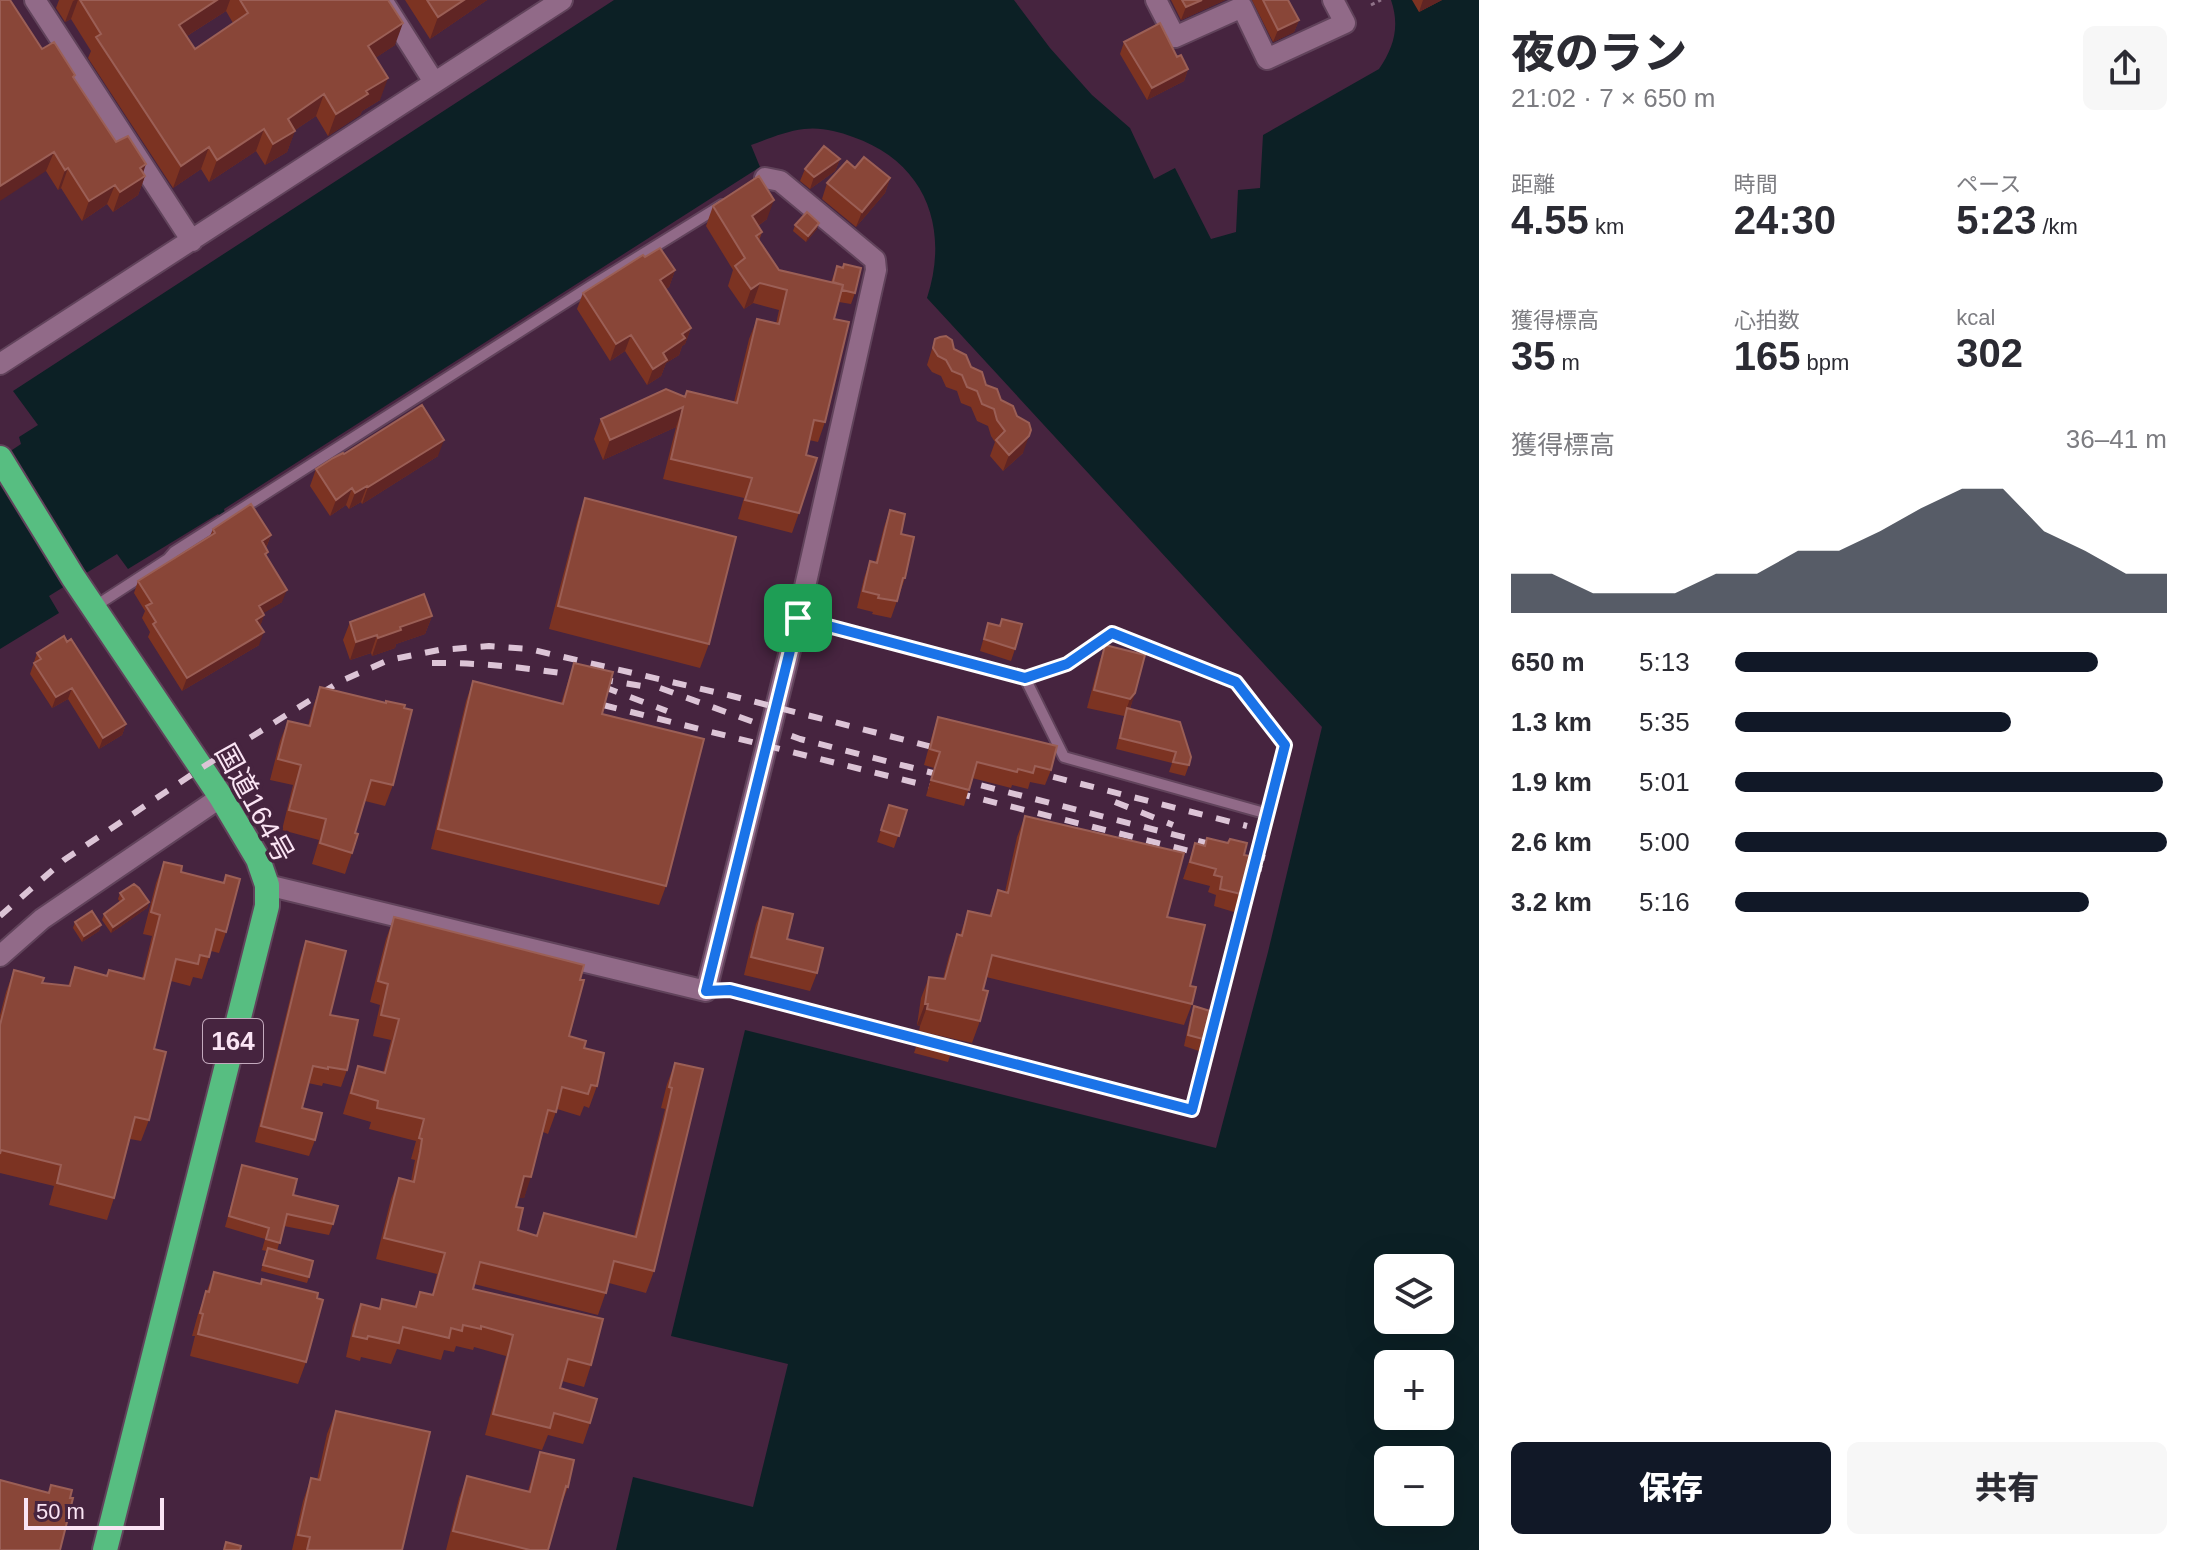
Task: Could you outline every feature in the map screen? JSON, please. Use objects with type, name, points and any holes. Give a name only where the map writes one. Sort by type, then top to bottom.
[{"type":"highway","name":"国道164号","points":[[0,458],[73,577],[221,797],[258,859],[267,885],[267,906],[105,1550]]},
{"type":"street","points":[[35,0],[192,241]]},
{"type":"street","points":[[382,0],[434,82]]},
{"type":"street","points":[[0,364],[562,0]]},
{"type":"street","points":[[1156,0],[1175,37],[1242,7],[1267,59],[1345,23],[1333,0]]},
{"type":"street","points":[[267,885],[706,991],[798,618],[876,270],[875,260],[780,181],[758,182]]},
{"type":"street","points":[[0,956],[42,919],[221,797]]},
{"type":"lane","points":[[94,607],[174,552],[738,195]]},
{"type":"lane","points":[[706,991],[730,990],[1192,1110],[1268,814],[1285,745],[1236,682],[1112,633],[1067,664],[1025,678],[798,618]]},
{"type":"lane","points":[[1025,678],[1064,757],[1268,814]]},
{"type":"path","points":[[1371,5],[1381,0]]},
{"type":"shaded area","points":[[614,0],[1014,0],[1050,48],[1092,95],[1130,128],[1154,179],[1175,168],[1211,239],[1236,232],[1238,190],[1260,188],[1263,135],[1379,69],[1394,36],[1395,19],[1391,0],[1479,0],[1479,1550],[616,1550],[633,1477],[753,1507],[788,1364],[671,1336],[745,1030],[1216,1148],[1268,952],[1322,727],[927,298],[933,272],[933,222],[926,200],[914,180],[898,163],[878,148],[823,129],[804,129],[751,145],[760,167],[224,509],[225,513],[218,514],[128,569],[117,554],[49,596],[59,613],[0,649],[0,458],[21,444],[19,437],[38,425],[13,391]]},
{"type":"building","points":[[0,0],[10,0],[42,49],[54,42],[116,142],[128,136],[146,164],[140,168],[145,176],[120,192],[115,185],[89,201],[54,152],[0,186]]},
{"type":"building","points":[[80,0],[217,0],[179,25],[195,49],[248,13],[240,0],[388,0],[403,23],[368,46],[388,78],[366,91],[368,94],[336,114],[324,94],[288,119],[295,131],[273,144],[264,129],[217,160],[209,147],[181,166],[96,37],[101,34]]},
{"type":"building","points":[[427,0],[464,0],[438,17]]},
{"type":"building","points":[[1182,0],[1202,0],[1186,7]]},
{"type":"building","points":[[1263,0],[1288,0],[1299,20],[1278,30]]},
{"type":"building","points":[[1160,23],[1177,57],[1181,55],[1188,69],[1152,88],[1124,42]]},
{"type":"building","points":[[824,146],[840,159],[814,177],[805,169]]},
{"type":"building","points":[[864,157],[890,178],[862,212],[827,183],[847,161],[855,168]]},
{"type":"building","points":[[759,176],[774,200],[752,216],[762,232],[756,236],[779,270],[843,285],[834,319],[849,322],[825,422],[814,420],[806,455],[817,458],[799,513],[745,500],[752,478],[671,459],[683,407],[610,440],[601,419],[666,389],[685,397],[687,391],[737,403],[757,319],[779,324],[787,290],[760,283],[751,289],[735,266],[745,258],[713,206]]},
{"type":"building","points":[[807,212],[819,223],[808,236],[795,225]]},
{"type":"building","points":[[660,248],[675,270],[660,280],[691,328],[682,334],[685,338],[663,353],[667,360],[653,369],[631,335],[616,344],[583,293],[643,255],[645,257]]},
{"type":"building","points":[[844,264],[861,268],[855,293],[842,290],[843,285],[833,282],[837,266],[843,268]]},
{"type":"building","points":[[946,336],[952,340],[954,349],[966,355],[971,367],[982,372],[986,385],[997,389],[1001,400],[1013,406],[1017,416],[1029,423],[1029,436],[1009,455],[996,440],[1005,431],[994,409],[982,404],[977,391],[967,387],[962,375],[952,371],[933,348],[935,339]]},
{"type":"building","points":[[422,405],[444,440],[368,487],[355,493],[352,488],[336,500],[316,469]]},
{"type":"building","points":[[585,498],[736,537],[709,644],[558,606]]},
{"type":"building","points":[[251,504],[271,535],[262,541],[268,552],[265,554],[287,590],[259,606],[264,615],[256,620],[264,632],[187,678],[153,624],[156,622],[146,606],[152,603],[138,581],[215,533],[213,529]]},
{"type":"building","points":[[890,510],[905,514],[901,534],[914,537],[897,601],[878,598],[879,595],[863,591],[870,561],[877,563]]},
{"type":"building","points":[[424,594],[432,616],[378,638],[377,635],[356,642],[350,622]]},
{"type":"building","points":[[1002,619],[1022,624],[1015,649],[984,639],[988,623],[1000,626]]},
{"type":"building","points":[[64,636],[67,642],[71,639],[126,724],[103,738],[72,688],[56,697],[34,663],[41,659],[37,653]]},
{"type":"building","points":[[1105,645],[1145,655],[1135,693],[1130,699],[1094,690]]},
{"type":"building","points":[[574,663],[613,672],[602,714],[704,739],[666,886],[438,829],[473,681],[563,704]]},
{"type":"building","points":[[320,687],[405,705],[404,708],[412,710],[393,785],[371,780],[352,853],[320,843],[326,819],[289,810],[301,765],[278,759],[288,721],[310,726]]},
{"type":"building","points":[[1127,708],[1180,722],[1191,757],[1189,765],[1173,762],[1176,752],[1120,738]]},
{"type":"building","points":[[938,717],[1057,746],[1051,770],[1035,766],[1033,773],[1018,769],[1017,772],[977,762],[969,790],[931,780],[940,752],[930,749]]},
{"type":"building","points":[[889,805],[907,810],[899,836],[881,830]]},
{"type":"building","points":[[1025,816],[1184,853],[1167,917],[1205,925],[1190,986],[1196,987],[1192,1004],[992,955],[983,990],[988,991],[980,1021],[927,1009],[929,977],[945,979],[957,934],[962,936],[968,911],[991,916],[998,890],[1008,893]]},
{"type":"building","points":[[1207,838],[1247,843],[1244,855],[1250,856],[1241,894],[1220,889],[1222,877],[1214,875],[1216,869],[1190,862],[1195,843],[1205,846]]},
{"type":"building","points":[[164,862],[182,866],[181,872],[224,883],[226,875],[240,879],[226,932],[216,929],[209,957],[200,955],[198,964],[176,959],[154,1049],[166,1052],[149,1120],[135,1117],[114,1198],[57,1183],[61,1165],[1,1150],[0,1154],[0,1025],[14,970],[44,978],[42,983],[70,986],[75,967],[107,976],[109,970],[144,979],[160,915],[151,912]]},
{"type":"building","points":[[134,884],[149,902],[113,927],[104,914],[124,899],[120,893]]},
{"type":"building","points":[[763,907],[793,914],[787,939],[823,948],[817,973],[751,957]]},
{"type":"building","points":[[92,911],[101,925],[84,936],[75,922]]},
{"type":"building","points":[[394,917],[584,965],[580,980],[584,980],[569,1036],[586,1041],[584,1048],[604,1053],[597,1086],[591,1085],[588,1094],[562,1087],[556,1112],[548,1110],[531,1177],[524,1176],[516,1207],[523,1208],[518,1230],[537,1236],[544,1213],[636,1237],[672,1088],[669,1087],[675,1063],[703,1069],[654,1271],[614,1261],[606,1293],[480,1262],[473,1289],[603,1319],[591,1365],[568,1359],[560,1388],[597,1399],[590,1423],[554,1413],[550,1428],[493,1414],[513,1335],[481,1326],[481,1329],[463,1325],[462,1331],[451,1328],[449,1338],[403,1327],[399,1343],[353,1336],[361,1304],[380,1309],[382,1299],[416,1307],[420,1292],[433,1295],[445,1253],[384,1238],[399,1178],[414,1182],[424,1119],[377,1108],[378,1101],[351,1093],[358,1066],[385,1073],[399,1019],[381,1015],[388,984],[378,981]]},
{"type":"building","points":[[306,941],[346,951],[330,1015],[358,1020],[347,1070],[313,1066],[302,1108],[322,1113],[315,1140],[261,1126]]},
{"type":"building","points":[[1194,1006],[1210,1011],[1203,1039],[1188,1035]]},
{"type":"building","points":[[920,1035],[954,1044],[953,1050],[918,1041]]},
{"type":"building","points":[[242,1165],[297,1179],[293,1195],[338,1206],[333,1224],[287,1214],[280,1243],[266,1239],[269,1228],[229,1216]]},
{"type":"building","points":[[268,1248],[313,1261],[309,1277],[263,1265]]},
{"type":"building","points":[[214,1272],[261,1284],[262,1279],[318,1293],[317,1298],[323,1300],[306,1362],[198,1334],[203,1314],[200,1313]]},
{"type":"building","points":[[336,1411],[430,1432],[402,1550],[307,1550],[310,1537],[298,1535],[311,1478],[320,1480]]},
{"type":"building","points":[[540,1452],[574,1460],[548,1550],[530,1550],[453,1531],[467,1476],[530,1492]]},
{"type":"building","points":[[0,1480],[49,1493],[51,1485],[72,1490],[70,1498],[73,1498],[60,1550],[0,1550]]},
{"type":"building","points":[[226,1542],[241,1546],[240,1550],[224,1550]]},
{"type":"railway","points":[[0,916],[64,860],[203,767],[341,681],[389,660],[439,650],[489,646],[529,649],[952,752]]},
{"type":"railway","points":[[432,663],[516,667],[654,688]]},
{"type":"railway","points":[[604,687],[667,711]]},
{"type":"railway","points":[[660,688],[800,739],[1265,858]]},
{"type":"railway","points":[[603,705],[1262,869]]},
{"type":"railway","points":[[1026,770],[1247,826]]},
{"type":"railway","points":[[1115,802],[1173,825]]},
{"type":"route","points":[[798,618],[1025,678],[1067,664],[1112,633],[1236,682],[1285,745],[1192,1110],[730,990],[706,991],[798,618]]}]
